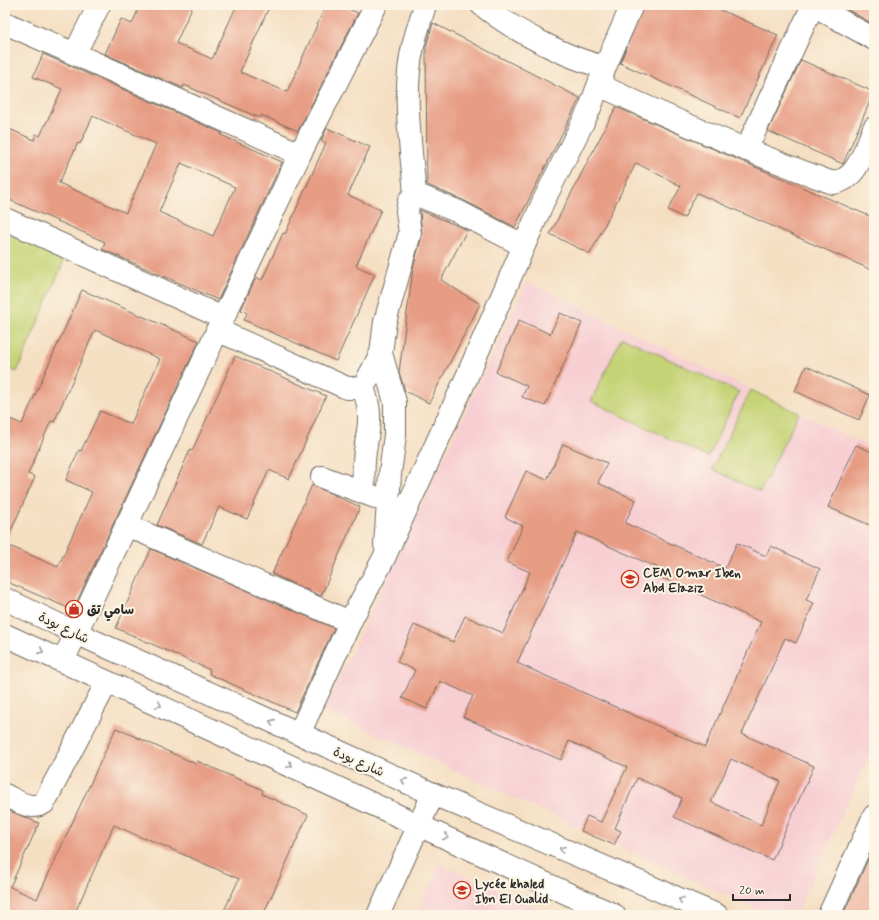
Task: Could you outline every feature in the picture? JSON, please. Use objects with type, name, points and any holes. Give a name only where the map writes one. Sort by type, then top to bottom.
[{"type":"street","points":[[75,53],[99,5]]},
{"type":"street","points":[[63,661],[300,154],[376,5]]},
{"type":"street","points":[[364,493],[364,461],[370,422],[369,403],[364,388],[381,353],[385,322],[410,233],[407,211],[409,201],[415,194],[408,114],[410,72],[412,47],[425,5]]},
{"type":"street","points":[[482,5],[493,15],[578,60],[602,76],[746,150],[833,183],[842,182],[851,176],[859,163],[874,128]]},
{"type":"street","points":[[299,734],[350,622],[384,558],[465,381],[524,246],[602,76],[632,5]]},
{"type":"street","points":[[746,150],[813,5],[874,39]]},
{"type":"street","points":[[5,23],[300,154]]},
{"type":"street","points":[[415,194],[459,212],[524,246]]},
{"type":"street","points":[[5,218],[347,388],[364,388]]},
{"type":"street","points":[[381,353],[395,402],[395,435],[384,558]]},
{"type":"street","points":[[322,477],[388,501]]},
{"type":"street","points":[[126,525],[350,622]]},
{"type":"street","name":"شارع بودة","points":[[5,598],[76,633],[433,794],[717,915]]},
{"type":"street","points":[[5,635],[419,824],[614,915]]},
{"type":"street","points":[[5,795],[30,806],[39,806],[44,803],[107,682]]},
{"type":"street","points":[[378,915],[433,794]]},
{"type":"street","points":[[829,915],[874,816]]},
{"type":"shaded area","name":"CEM Omar Iben Abd Elaziz","points":[[527,282],[874,449],[874,745],[796,915],[769,915],[324,710]]},
{"type":"shaded area","name":"Lycée khaled Ibn El Oualid","points":[[440,864],[552,915],[417,915]]},
{"type":"green space","points":[[5,233],[56,254],[63,263],[17,372],[5,367]]},
{"type":"green space","points":[[622,337],[739,392],[708,457],[591,401]]},
{"type":"green space","points":[[751,390],[799,413],[760,492],[712,469]]},
{"type":"building","points":[[140,5],[193,5],[176,43],[212,59],[237,5],[270,5],[240,72],[287,92],[326,5],[339,5],[358,13],[298,131],[261,115],[260,118],[184,85],[183,88],[105,54],[121,19],[132,24]]},
{"type":"building","points":[[644,5],[709,5],[778,35],[740,118],[620,63]]},
{"type":"building","points":[[839,5],[874,5],[874,25],[871,23]]},
{"type":"building","points":[[433,23],[580,98],[515,227],[465,201],[427,185],[426,47]]},
{"type":"building","points":[[43,54],[222,133],[221,135],[282,162],[218,300],[102,249],[105,242],[5,198],[5,127],[34,140],[36,134],[40,136],[62,89],[33,77]],"holes":[[[93,116],[156,144],[126,213],[59,183]],[[181,163],[235,187],[213,236],[159,212]]]},
{"type":"building","points":[[801,60],[874,92],[843,164],[768,131]]},
{"type":"building","points":[[616,107],[874,218],[874,271],[697,193],[684,218],[668,210],[681,186],[636,163],[590,254],[550,234]]},
{"type":"building","points":[[327,128],[370,147],[348,195],[381,210],[356,266],[375,274],[336,361],[244,320],[247,313],[241,310],[256,277],[262,280],[283,233],[285,234],[326,143],[321,141]]},
{"type":"building","points":[[420,210],[467,230],[441,280],[480,304],[429,403],[405,391],[399,372],[413,268],[422,236]]},
{"type":"building","points":[[82,290],[199,341],[73,610],[5,581],[5,544],[5,417],[22,424]],"holes":[[[95,330],[160,359],[131,424],[100,411],[81,451],[79,450],[66,480],[92,492],[58,567],[5,544],[35,477],[28,474],[51,421],[54,422]]]},
{"type":"building","points":[[560,313],[582,323],[545,406],[522,397],[527,386],[496,372],[519,320],[550,334]]},
{"type":"building","points":[[235,356],[326,396],[289,479],[269,470],[247,519],[219,507],[202,544],[157,525],[190,450],[192,451]]},
{"type":"building","points":[[806,366],[870,395],[859,420],[795,391]]},
{"type":"building","points":[[563,444],[607,463],[598,483],[636,500],[625,523],[725,568],[737,543],[766,556],[771,546],[820,569],[806,600],[814,603],[796,643],[785,638],[742,734],[814,766],[772,860],[674,817],[682,798],[637,778],[615,828],[621,831],[614,845],[581,831],[587,816],[601,822],[627,767],[569,741],[561,760],[463,717],[473,696],[440,681],[427,709],[402,698],[415,670],[397,662],[414,625],[453,642],[465,616],[503,633],[530,572],[507,562],[523,526],[505,517],[526,471],[547,480]],"holes":[[[577,532],[658,568],[654,574],[761,622],[705,747],[517,663]],[[731,759],[780,781],[761,825],[711,802]]]},
{"type":"building","points":[[856,445],[874,453],[874,527],[828,507]]},
{"type":"building","points":[[312,485],[360,507],[321,596],[272,574]]},
{"type":"building","points":[[151,549],[334,628],[295,712],[209,674],[210,670],[116,628]]},
{"type":"building","points":[[116,728],[196,764],[197,761],[263,790],[262,794],[308,815],[263,915],[222,915],[239,879],[114,825],[74,915],[5,915],[5,809],[39,823],[10,887],[37,899]]},
{"type":"building","points":[[874,846],[874,915],[843,915]]},
{"type":"place","name":"CEM Omar Iben Abd Elaziz","points":[[630,579]]},
{"type":"place","name":"سامي تق","points":[[74,609]]},
{"type":"place","name":"Lycée khaled Ibn El Oualid","points":[[462,890]]}]
